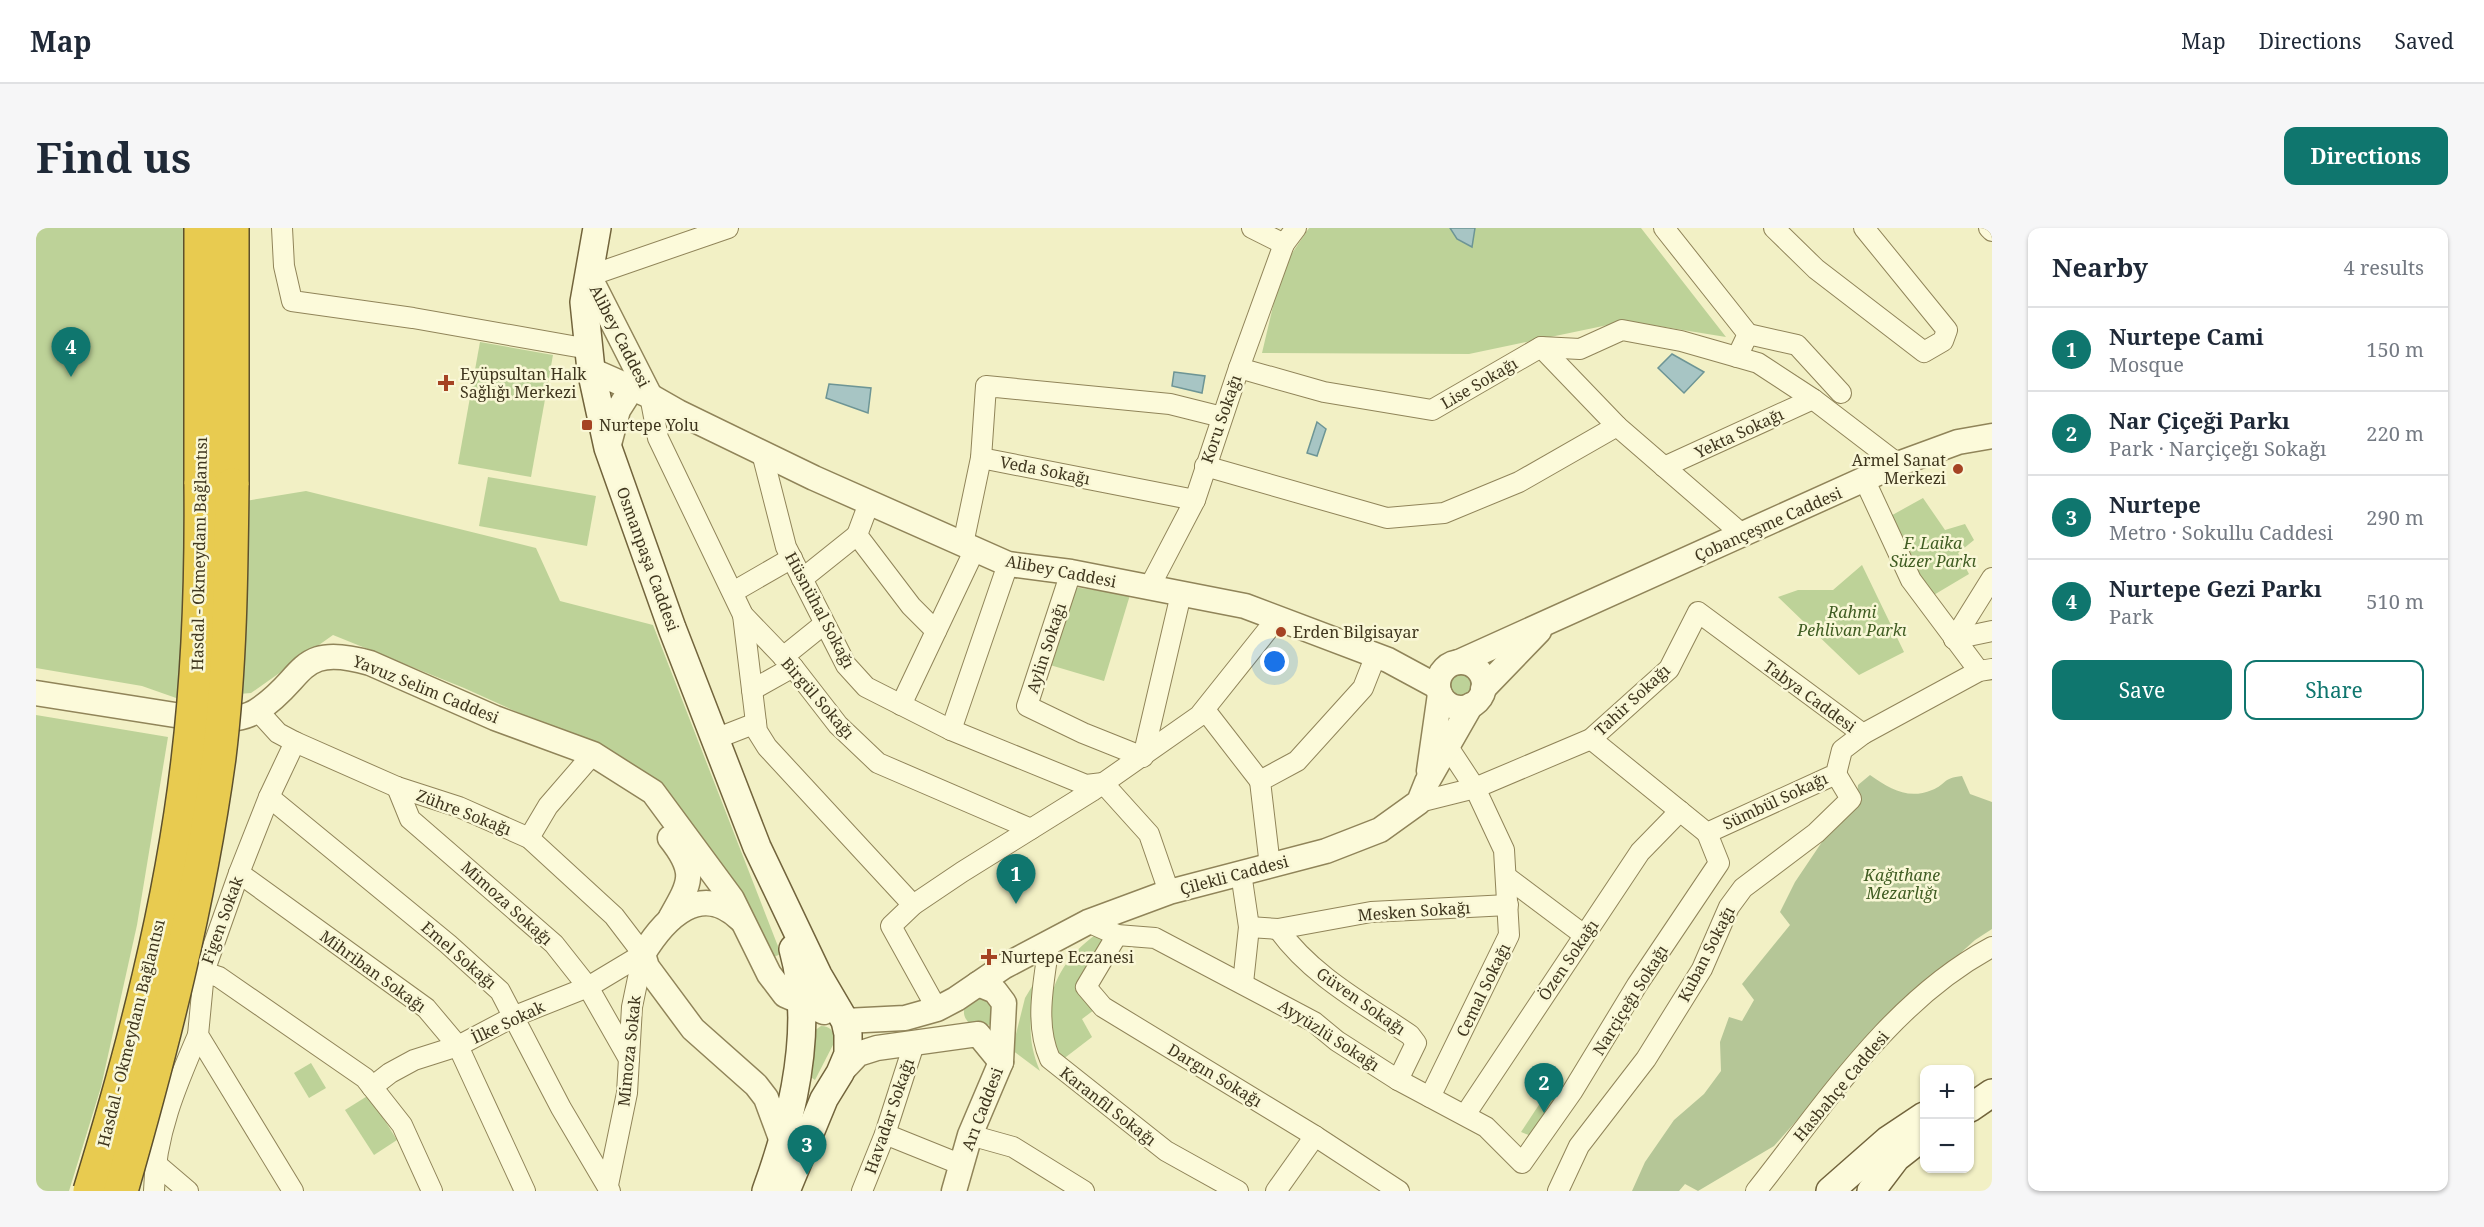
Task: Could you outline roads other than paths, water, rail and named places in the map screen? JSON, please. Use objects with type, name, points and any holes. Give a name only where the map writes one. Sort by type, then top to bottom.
[{"type":"highway","name":"Hasdal - Okmeydanı Bağlantısı","points":[[122,1191],[180,966],[199,877],[218,758],[231,608],[217,484],[201,228]]},
{"type":"highway","name":"Hasdal - Okmeydanı Bağlantısı","points":[[90,1191],[153,955],[181,811],[192,728],[201,609],[217,484],[232,228]]},
{"type":"main road","name":"Osmanpaşa Caddesi","points":[[597,228],[584,302],[590,359],[608,448],[757,847],[818,975],[818,1012]]},
{"type":"main road","name":"Osmanpaşa Caddesi","points":[[772,876],[800,974],[818,1012]]},
{"type":"main road","points":[[766,1191],[783,1144],[796,1079],[818,1012],[848,1034],[848,1054],[840,1073],[824,1099],[786,1191]]},
{"type":"main road","points":[[1974,1085],[1992,1075]]},
{"type":"main road","points":[[796,1079],[807,1094],[824,1099]]},
{"type":"main road","points":[[1974,1105],[1992,1093]]},
{"type":"main road","points":[[1830,1191],[1888,1140],[1920,1119]]},
{"type":"main road","points":[[1871,1191],[1896,1158],[1920,1139]]},
{"type":"street","points":[[282,228],[284,266],[292,301],[413,318],[590,359]]},
{"type":"street","points":[[589,276],[728,228]]},
{"type":"street","points":[[1252,228],[1284,244]]},
{"type":"street","name":"Koru Sokağı","points":[[1149,588],[1195,500],[1284,244],[1296,228]]},
{"type":"street","points":[[1664,228],[1748,334],[1797,345],[1841,393]]},
{"type":"street","points":[[1774,228],[1816,269],[1924,352],[1943,341],[1947,330],[1864,228]]},
{"type":"street","name":"Alibey Caddesi","points":[[589,276],[640,384]]},
{"type":"street","points":[[1541,347],[1580,349],[1622,330],[1681,341],[1758,363],[1813,399],[1898,464]]},
{"type":"street","points":[[1737,357],[1748,334]]},
{"type":"street","points":[[1541,347],[1617,426],[1743,535]]},
{"type":"street","name":"Lise Sokağı","points":[[1239,368],[1324,392],[1432,410],[1541,347]]},
{"type":"street","name":"Alibey Caddesi","points":[[590,359],[640,384],[762,453],[1008,564],[1071,572],[1245,606],[1382,657],[1439,691]]},
{"type":"street","points":[[608,448],[618,410],[640,384]]},
{"type":"street","name":"Birgül Sokağı","points":[[640,384],[658,438],[743,615],[756,723],[766,747],[913,905]]},
{"type":"street","points":[[981,458],[986,386],[1170,404],[1222,417]]},
{"type":"street","name":"Yekta Sokağı","points":[[1664,467],[1813,399]]},
{"type":"street","points":[[1205,466],[1387,518],[1444,513],[1519,482],[1617,426]]},
{"type":"street","name":"Çobançeşme Caddesi","points":[[1455,663],[1865,481],[1898,464],[1958,442],[1992,437]]},
{"type":"street","name":"Hüsnühal Sokağı","points":[[762,453],[786,547],[846,665],[866,687],[951,730],[1086,785],[1103,783]]},
{"type":"street","name":"Veda Sokağı","points":[[901,705],[936,631],[969,547],[981,458],[1195,500]]},
{"type":"street","points":[[1865,481],[1911,580],[1954,639],[1985,670]]},
{"type":"street","points":[[802,579],[857,536],[869,503]]},
{"type":"street","points":[[857,536],[911,606],[936,631]]},
{"type":"street","points":[[733,592],[792,558]]},
{"type":"street","points":[[951,730],[1008,564]]},
{"type":"street","name":"Aylin Sokağı","points":[[1071,572],[1027,706],[1083,733],[1143,757]]},
{"type":"street","points":[[1954,639],[1992,578]]},
{"type":"street","points":[[1143,757],[1181,594]]},
{"type":"street","name":"Tabya Caddesi","points":[[1698,612],[1863,734],[1985,670]]},
{"type":"street","name":"Tahir Sokağı","points":[[1423,792],[1474,788],[1591,739],[1669,669],[1698,612]]},
{"type":"street","name":"Birgül Sokağı","points":[[743,615],[788,662],[838,725],[878,763],[1031,829]]},
{"type":"street","points":[[978,1034],[969,1032],[958,1020],[891,926],[913,905],[1143,757],[1205,710],[1278,617]]},
{"type":"street","name":"Çobançeşme Caddesi","points":[[1477,697],[1547,623]]},
{"type":"street","points":[[752,690],[788,662],[824,624]]},
{"type":"street","points":[[1954,639],[1992,631]]},
{"type":"street","name":"Yavuz Selim Caddesi","points":[[36,693],[213,721],[240,718],[258,711],[309,663],[325,657],[349,657],[415,681],[495,718],[593,754],[625,775],[642,803],[673,842],[690,874],[689,885],[671,917]]},
{"type":"street","points":[[1260,781],[1297,761],[1363,688],[1382,657]]},
{"type":"street","name":"Alibey Caddesi","points":[[1382,657],[1455,663]]},
{"type":"street","points":[[1423,792],[1441,673],[1455,663],[1473,665],[1482,675],[1477,697],[1457,707],[1444,700],[1439,691]]},
{"type":"street","name":"Çilekli Caddesi","points":[[818,1012],[905,1018],[947,1004],[1003,967],[1088,922],[1169,892],[1326,850],[1380,830],[1423,792],[1477,697]]},
{"type":"street","points":[[1205,710],[1260,781],[1270,866]]},
{"type":"street","name":"Zühre Sokağı","points":[[258,711],[278,733],[295,742],[397,787],[459,807],[529,838],[614,916],[643,954]]},
{"type":"street","points":[[715,739],[756,723]]},
{"type":"street","name":"Sümbül Sokağı","points":[[1591,739],[1707,833],[1836,774],[1842,750],[1863,734]]},
{"type":"street","name":"Figen Sokak","points":[[154,1191],[154,1162],[170,1101],[198,1035],[204,972],[238,873],[269,797],[295,742]]},
{"type":"street","name":"Cemal Sokağı","points":[[1430,1097],[1509,935],[1508,878],[1504,850],[1474,788],[1448,747]]},
{"type":"street","points":[[529,838],[548,806],[593,754]]},
{"type":"street","name":"Kuban Sokağı","points":[[1558,1191],[1580,1146],[1646,1059],[1702,969],[1729,907],[1743,888],[1816,833],[1851,799],[1836,774]]},
{"type":"street","points":[[625,775],[653,792],[665,806],[721,883],[774,981],[785,995],[818,1012]]},
{"type":"street","points":[[1103,783],[1149,834],[1169,892]]},
{"type":"street","name":"Mimoza Sokağı","points":[[397,787],[410,819],[554,944],[588,987],[629,1059]]},
{"type":"street","name":"Emel Sokağı","points":[[269,797],[448,944],[500,991],[561,1108],[609,1188]]},
{"type":"street","name":"Özen Sokağı","points":[[1465,1115],[1640,852],[1680,811]]},
{"type":"street","name":"Narçiçeğı Sokağı","points":[[1522,1163],[1572,1092],[1637,985],[1719,863],[1707,833]]},
{"type":"street","name":"Mihriban Sokağı","points":[[238,873],[426,1008],[458,1046],[525,1191]]},
{"type":"street","points":[[1241,873],[1249,927],[1243,983]]},
{"type":"street","points":[[1508,878],[1584,935]]},
{"type":"street","points":[[740,919],[729,908],[717,902],[693,906],[671,917],[643,954],[647,967],[693,1029],[756,1085],[766,1098],[783,1144]]},
{"type":"street","name":"Mesken Sokağı","points":[[1249,927],[1278,929],[1371,912],[1508,905]]},
{"type":"street","name":"Ayyüzlü Sokağı","points":[[1088,922],[1117,935],[1155,938],[1314,1022],[1337,1041],[1398,1080],[1486,1127],[1522,1163]]},
{"type":"street","name":"Güven Sokağı","points":[[1278,929],[1292,949],[1322,975],[1410,1035],[1416,1043],[1398,1080]]},
{"type":"street","name":"Dargın Sokağı","points":[[1117,935],[1086,987],[1103,1007],[1315,1136],[1399,1191]]},
{"type":"street","name":"Karanfil Sokağı","points":[[1049,944],[1042,997],[1042,1040],[1050,1059],[1166,1151],[1238,1191]]},
{"type":"street","name":"Hasbahçe Caddesi","points":[[1756,1191],[1878,1038],[1939,982],[1962,964],[1991,948]]},
{"type":"street","name":"İlke Sokak","points":[[372,1087],[390,1073],[414,1060],[458,1046],[515,1016],[588,987],[643,954]]},
{"type":"street","name":"Mimoza Sokak","points":[[609,1188],[627,1094],[632,1007],[643,954]]},
{"type":"street","points":[[1001,1062],[1003,1011],[1026,956]]},
{"type":"street","points":[[204,972],[219,977],[365,1078],[402,1125],[432,1191]]},
{"type":"street","points":[[978,984],[995,991],[1003,1011]]},
{"type":"street","points":[[840,1073],[858,1054],[876,1048],[978,1034],[1003,1011]]},
{"type":"street","name":"Arı Caddesi","points":[[954,1191],[970,1135],[1001,1062],[978,1034]]},
{"type":"street","points":[[198,1035],[293,1191]]},
{"type":"street","name":"Havadar Sokağı","points":[[862,1191],[885,1134],[915,1041]]},
{"type":"street","points":[[885,1134],[962,1165]]},
{"type":"street","points":[[970,1135],[1013,1147],[1084,1191]]},
{"type":"street","points":[[1276,1191],[1315,1136]]},
{"type":"street","points":[[154,1162],[188,1191]]},
{"type":"water","points":[[1450,228],[1475,228],[1472,247],[1457,239]]},
{"type":"water","points":[[1672,354],[1704,372],[1684,393],[1658,368]]},
{"type":"water","points":[[1174,372],[1205,376],[1202,393],[1172,386]]},
{"type":"water","points":[[829,384],[871,388],[868,413],[826,398]]},
{"type":"water","points":[[1317,422],[1326,429],[1317,456],[1307,453]]},
{"type":"place","name":"Nurtepe Gezi Parkı","points":[[71,377]]},
{"type":"place","name":"Eyüpsultan Halk Sağlığı Merkezi","points":[[446,383]]},
{"type":"place","name":"Nurtepe Yolu","points":[[587,425]]},
{"type":"place","name":"Armel Sanat Merkezi","points":[[1958,469]]},
{"type":"place","name":"Erden Bilgisayar","points":[[1281,632]]},
{"type":"place","name":"Nurtepe Cami","points":[[1016,904]]},
{"type":"place","name":"Nurtepe Eczanesi","points":[[989,957]]},
{"type":"place","name":"Nar Çiçeği Parkı","points":[[1544,1113]]},
{"type":"place","name":"Nurtepe","points":[[807,1175]]},
{"type":"park label","name":"F. Laika Süzer Parkı","points":[[1933,552]]},
{"type":"park label","name":"Rahmi Pehlivan Parkı","points":[[1852,621]]},
{"type":"park label","name":"Kağıthane Mezarlığı","points":[[1902,884]]}]
